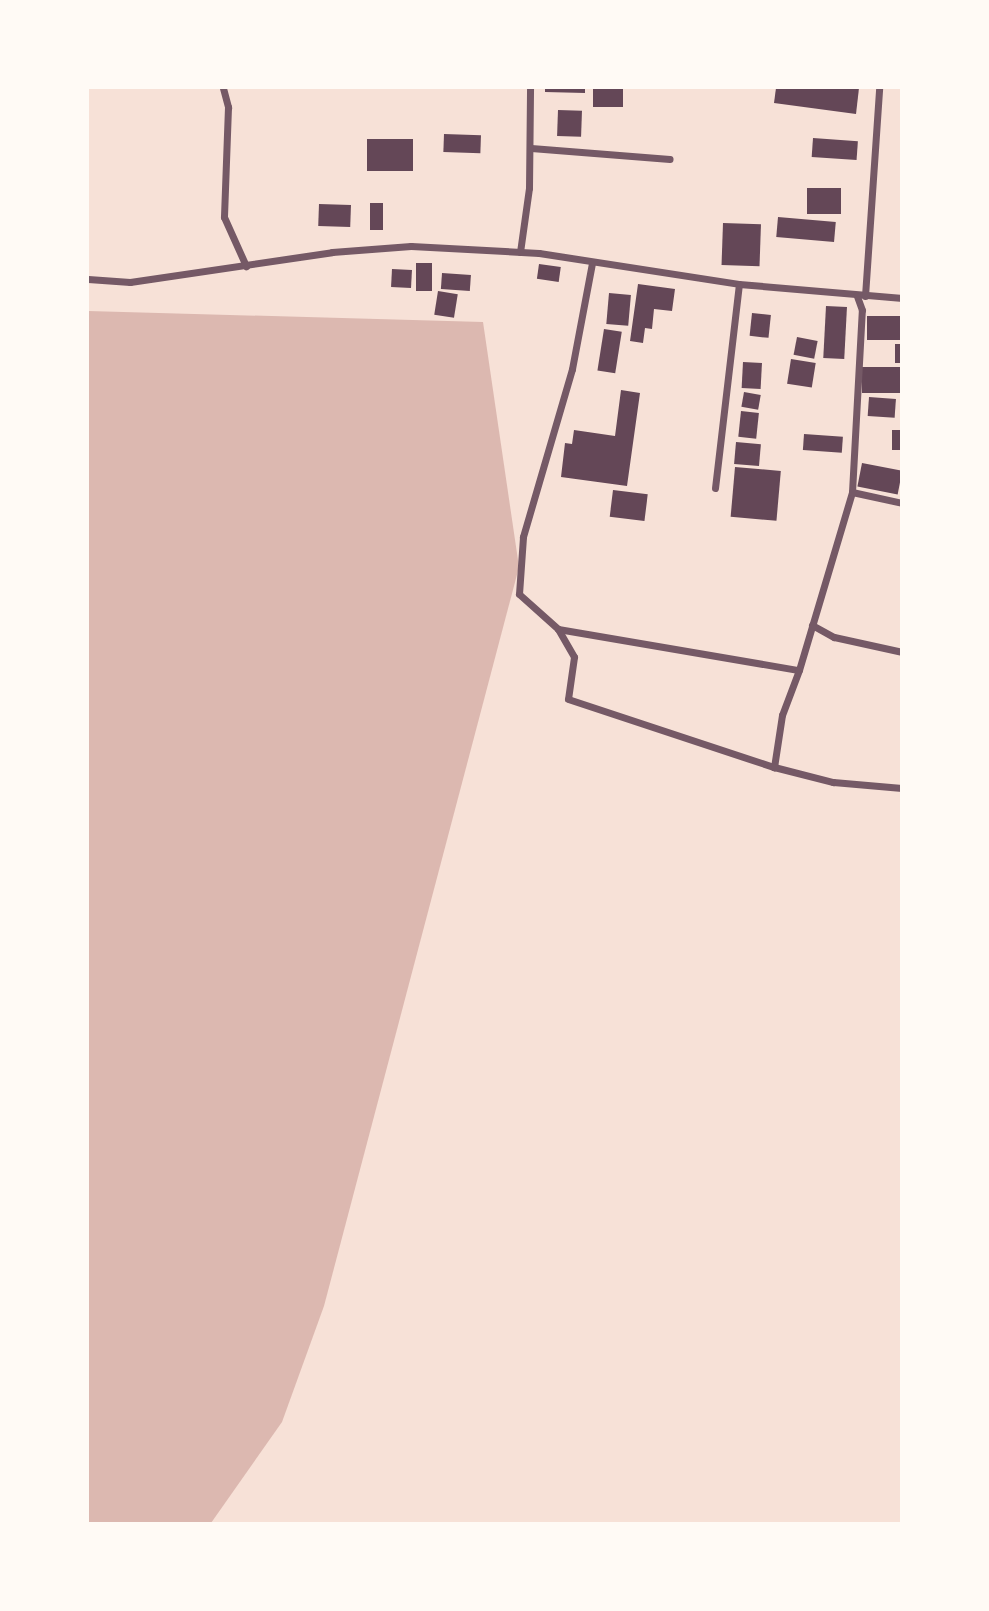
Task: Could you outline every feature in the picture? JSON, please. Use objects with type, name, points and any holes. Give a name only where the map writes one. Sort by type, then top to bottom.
[{"type":"street","points":[[223,88],[228,107],[224,217],[246,266]]},
{"type":"street","points":[[520,252],[531,148],[530,88]]},
{"type":"street","points":[[774,767],[782,715],[799,670],[852,492],[861,296],[879,88]]},
{"type":"street","points":[[531,148],[670,159]]},
{"type":"street","points":[[88,279],[130,282],[332,252],[411,246],[539,253],[739,284],[901,298]]},
{"type":"street","points":[[592,263],[572,369],[523,537],[519,594],[558,629],[574,657],[568,699],[774,767],[834,782],[901,788]]},
{"type":"street","points":[[715,488],[739,284]]},
{"type":"street","points":[[852,492],[901,503]]},
{"type":"street","points":[[812,625],[834,637],[901,652]]},
{"type":"street","points":[[558,629],[799,670]]},
{"type":"shaded area","points":[[88,311],[483,322],[519,567],[324,1306],[282,1422],[211,1523],[88,1524]]},
{"type":"building","points":[[545,88],[585,88],[585,93],[545,92]]},
{"type":"building","points":[[593,88],[623,88],[623,107],[593,107]]},
{"type":"building","points":[[776,88],[859,88],[856,114],[774,103]]},
{"type":"building","points":[[558,110],[582,111],[581,137],[557,136]]},
{"type":"building","points":[[444,134],[481,135],[480,153],[443,152]]},
{"type":"building","points":[[813,138],[858,141],[857,160],[812,157]]},
{"type":"building","points":[[367,139],[413,139],[413,171],[367,171]]},
{"type":"building","points":[[807,188],[841,188],[841,214],[807,214]]},
{"type":"building","points":[[370,203],[383,203],[383,230],[370,230]]},
{"type":"building","points":[[319,204],[351,205],[350,227],[318,226]]},
{"type":"building","points":[[778,217],[836,222],[834,242],[776,237]]},
{"type":"building","points":[[723,223],[761,224],[760,266],[722,265]]},
{"type":"building","points":[[416,263],[432,263],[432,291],[416,291]]},
{"type":"building","points":[[539,264],[561,267],[559,282],[537,279]]},
{"type":"building","points":[[392,269],[412,270],[411,288],[391,287]]},
{"type":"building","points":[[442,273],[471,275],[470,291],[441,289]]},
{"type":"building","points":[[638,284],[675,289],[672,311],[654,309],[652,329],[645,328],[643,343],[630,341]]},
{"type":"building","points":[[438,291],[458,294],[454,318],[434,315]]},
{"type":"building","points":[[609,293],[631,295],[628,326],[606,324]]},
{"type":"building","points":[[826,306],[847,307],[844,359],[823,358]]},
{"type":"building","points":[[752,313],[771,315],[768,338],[750,336]]},
{"type":"building","points":[[867,316],[902,316],[902,340],[867,340]]},
{"type":"building","points":[[604,329],[622,332],[615,373],[597,370]]},
{"type":"building","points":[[797,337],[818,341],[814,359],[794,355]]},
{"type":"building","points":[[895,344],[902,344],[902,363],[895,363]]},
{"type":"building","points":[[791,359],[816,363],[812,388],[787,384]]},
{"type":"building","points":[[743,362],[762,363],[761,389],[742,388]]},
{"type":"building","points":[[862,367],[902,367],[902,393],[862,393]]},
{"type":"building","points":[[621,390],[640,393],[627,486],[561,477],[565,443],[572,444],[574,430],[615,436]]},
{"type":"building","points":[[744,392],[761,395],[758,410],[741,407]]},
{"type":"building","points":[[869,397],[896,399],[895,418],[868,416]]},
{"type":"building","points":[[741,411],[759,413],[756,439],[738,437]]},
{"type":"building","points":[[892,430],[902,430],[902,450],[892,450]]},
{"type":"building","points":[[804,434],[843,437],[842,453],[803,450]]},
{"type":"building","points":[[736,442],[761,444],[759,466],[734,464]]},
{"type":"building","points":[[862,463],[902,471],[898,494],[857,487]]},
{"type":"building","points":[[735,467],[781,471],[776,521],[731,517]]},
{"type":"building","points":[[613,490],[648,494],[644,521],[610,517]]}]
